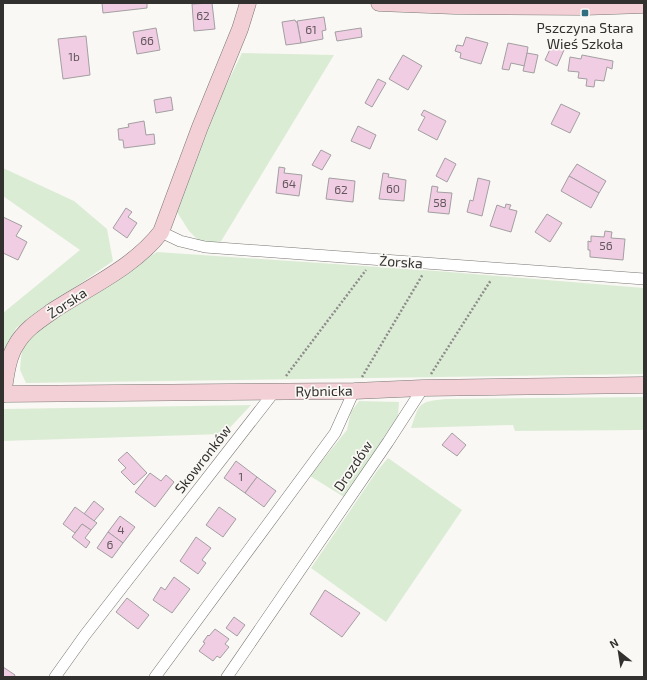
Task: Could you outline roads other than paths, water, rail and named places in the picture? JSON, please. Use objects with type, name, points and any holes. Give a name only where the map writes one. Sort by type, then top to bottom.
[{"type":"street","name":"Żorska","points":[[3,394],[10,358],[16,344],[26,331],[37,322],[137,258],[151,245],[161,232],[200,127],[240,29],[248,3]]},
{"type":"street","points":[[379,3],[455,6],[584,7],[620,4],[644,5]]},
{"type":"street","name":"Żorska","points":[[161,232],[180,241],[205,248],[644,279]]},
{"type":"street","name":"Rybnicka","points":[[3,394],[354,391],[423,388],[644,385]]},
{"type":"street","name":"Drozdów","points":[[227,677],[388,442],[423,388]]},
{"type":"street","points":[[155,677],[335,433],[354,391]]},
{"type":"street","name":"Skowronków","points":[[56,677],[90,629],[274,392]]},
{"type":"place","name":"Pszczyna Stara Wieś Szkoła","points":[[585,13]]}]
